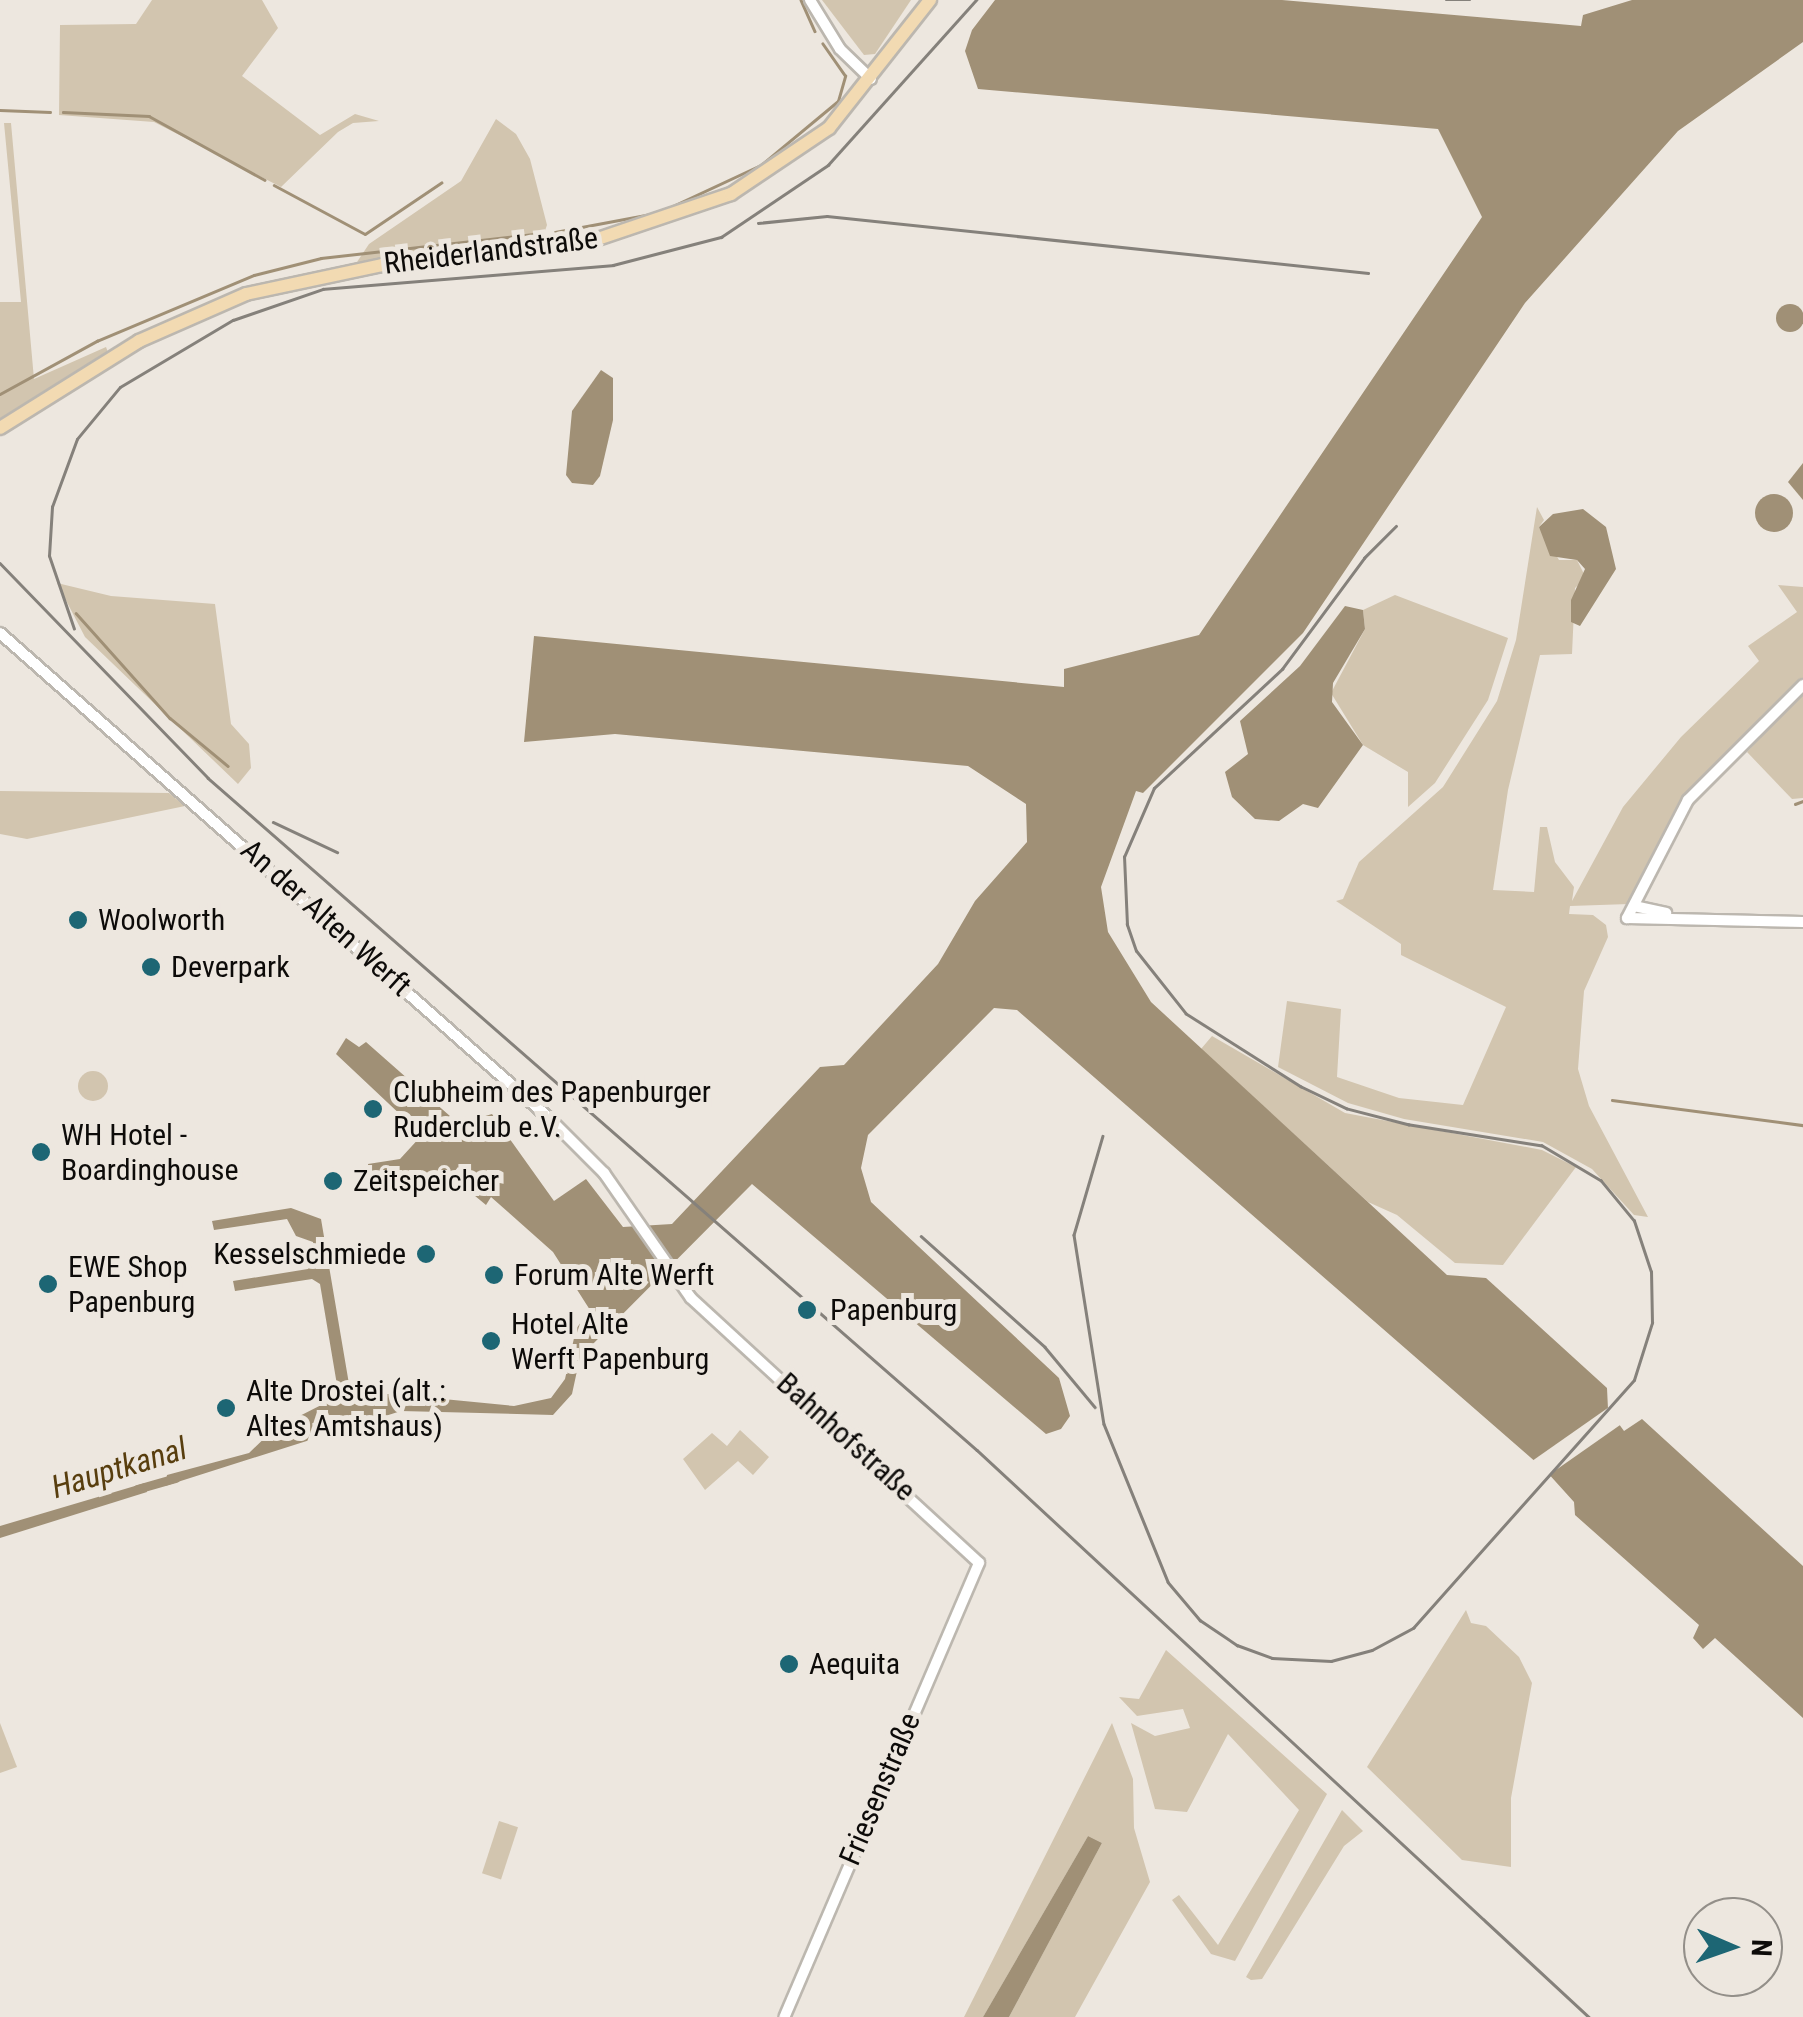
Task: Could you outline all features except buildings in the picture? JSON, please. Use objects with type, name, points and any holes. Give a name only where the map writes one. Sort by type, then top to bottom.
[{"type":"main road","name":"Rheiderlandstraße","points":[[0,428],[139,341],[246,294],[382,265],[589,242],[668,220],[785,162],[829,128],[872,80],[930,0]]},
{"type":"street","points":[[810,0],[840,49],[872,80]]},
{"type":"street","name":"An der Alten Werft","points":[[0,633],[549,1118],[604,1173],[675,1280]]},
{"type":"street","points":[[1803,686],[1688,800],[1627,918],[1672,915],[1803,922]]},
{"type":"street","points":[[1634,906],[1672,915]]},
{"type":"street","name":"Bahnhofstraße","points":[[675,1280],[979,1563]]},
{"type":"street","name":"Friesenstraße","points":[[784,2017],[979,1563]]},
{"type":"shaded area","points":[[152,0],[262,0],[278,28],[242,76],[320,135],[355,114],[379,121],[353,123],[338,132],[281,187],[154,122],[59,115],[60,25],[136,24]]},
{"type":"shaded area","points":[[822,0],[911,0],[875,54],[864,55]]},
{"type":"shaded area","points":[[995,0],[1282,0],[1581,26],[1583,15],[1632,0],[1803,0],[1803,42],[1678,131],[1525,303],[1303,633],[1143,793],[1136,791],[1101,887],[1108,932],[1151,1002],[1447,1275],[1486,1278],[1607,1388],[1608,1409],[1624,1431],[1642,1419],[1803,1566],[1803,1718],[1715,1638],[1703,1649],[1693,1638],[1699,1625],[1575,1515],[1574,1502],[1546,1471],[1017,1010],[994,1008],[868,1135],[861,1168],[871,1202],[1059,1378],[1070,1416],[1061,1429],[1046,1434],[752,1184],[580,1357],[572,1394],[553,1415],[401,1411],[165,1486],[167,1475],[249,1453],[274,1429],[337,1397],[352,1394],[364,1402],[371,1394],[392,1394],[514,1406],[551,1398],[565,1379],[576,1329],[590,1310],[553,1252],[491,1197],[486,1205],[463,1186],[469,1177],[458,1167],[448,1180],[370,1187],[368,1164],[400,1159],[422,1135],[336,1054],[346,1038],[359,1047],[366,1042],[459,1124],[492,1114],[554,1201],[586,1179],[623,1227],[672,1224],[820,1067],[844,1065],[938,964],[975,901],[1027,842],[1026,804],[968,766],[615,734],[524,742],[534,636],[1064,687],[1064,669],[1199,635],[1482,217],[1438,129],[978,89],[965,51],[972,30]]},
{"type":"shaded area","points":[[496,119],[516,134],[530,159],[547,225],[541,242],[357,262],[369,244],[461,181]]},
{"type":"shaded area","points":[[4,123],[11,123],[34,379],[106,347],[109,355],[0,421],[0,302],[21,302]]},
{"type":"shaded area","points":[[1790,304],[1800,308],[1804,318],[1800,328],[1790,332],[1780,328],[1776,318],[1780,308]]},
{"type":"shaded area","points":[[601,370],[613,378],[613,420],[600,476],[593,485],[572,483],[566,475],[572,411]]},
{"type":"shaded area","points":[[1803,463],[1803,500],[1788,482]]},
{"type":"shaded area","points":[[1774,494],[1787,500],[1793,513],[1787,526],[1774,532],[1761,526],[1755,513],[1761,500]]},
{"type":"shaded area","points":[[1537,507],[1544,520],[1539,527],[1559,560],[1577,560],[1586,578],[1575,588],[1572,654],[1540,655],[1508,790],[1493,890],[1534,892],[1540,827],[1547,827],[1555,862],[1574,887],[1572,901],[1623,807],[1681,737],[1759,661],[1748,646],[1797,612],[1778,585],[1803,587],[1803,681],[1686,799],[1629,904],[1570,906],[1569,914],[1593,915],[1606,925],[1608,937],[1584,991],[1578,1069],[1589,1106],[1648,1217],[1634,1215],[1592,1169],[1543,1142],[1404,1119],[1348,1103],[1278,1067],[1287,1001],[1341,1009],[1337,1077],[1399,1098],[1463,1105],[1506,1007],[1401,955],[1401,944],[1336,901],[1343,899],[1359,862],[1443,787],[1497,701],[1516,640]]},
{"type":"shaded area","points":[[1583,509],[1606,527],[1616,569],[1580,626],[1571,622],[1571,600],[1585,569],[1577,560],[1550,556],[1539,527],[1553,514]]},
{"type":"shaded area","points":[[57,583],[111,596],[215,604],[231,724],[249,744],[251,768],[238,784],[85,637]]},
{"type":"shaded area","points":[[1395,595],[1508,638],[1488,700],[1435,783],[1408,807],[1408,772],[1363,745],[1331,693],[1365,629],[1363,610]]},
{"type":"shaded area","points":[[1345,606],[1363,610],[1365,629],[1333,683],[1332,702],[1363,745],[1318,808],[1303,804],[1279,821],[1255,819],[1232,797],[1225,772],[1248,754],[1240,721],[1300,666]]},
{"type":"shaded area","points":[[1803,691],[1803,798],[1792,799],[1747,752]]},
{"type":"shaded area","points":[[0,791],[169,793],[185,806],[27,839],[0,834]]},
{"type":"shaded area","points":[[1212,1036],[1345,1113],[1542,1150],[1576,1167],[1503,1265],[1455,1263],[1397,1215],[1368,1202],[1201,1049]]},
{"type":"shaded area","points":[[93,1071],[104,1075],[108,1086],[104,1097],[93,1101],[82,1097],[78,1086],[82,1075]]},
{"type":"shaded area","points":[[291,1208],[321,1219],[349,1384],[337,1385],[320,1284],[312,1279],[235,1291],[233,1281],[308,1269],[316,1259],[313,1242],[296,1236],[287,1219],[214,1230],[212,1221]]},
{"type":"shaded area","points":[[740,1430],[769,1457],[753,1475],[738,1461],[705,1490],[683,1459],[712,1433],[727,1446]]},
{"type":"shaded area","points":[[145,1483],[147,1492],[0,1538],[0,1526]]},
{"type":"shaded area","points":[[1466,1610],[1471,1623],[1486,1626],[1519,1657],[1532,1683],[1511,1798],[1511,1867],[1462,1860],[1367,1767]]},
{"type":"shaded area","points":[[1166,1650],[1327,1794],[1235,1961],[1211,1954],[1172,1900],[1179,1895],[1218,1945],[1299,1810],[1228,1734],[1187,1812],[1155,1809],[1131,1723],[1155,1736],[1190,1728],[1183,1709],[1137,1716],[1119,1697],[1139,1699]]},
{"type":"shaded area","points":[[0,1723],[17,1767],[0,1773]]},
{"type":"shaded area","points":[[1112,1723],[1133,1779],[1134,1828],[1150,1882],[1075,2017],[1009,2017],[1102,1843],[1088,1836],[983,2017],[964,2017]]},
{"type":"shaded area","points":[[1342,1810],[1363,1831],[1344,1846],[1262,1979],[1251,1980],[1246,1977]]},
{"type":"shaded area","points":[[499,1821],[518,1827],[501,1879],[482,1873]]},
{"type":"shaded area","points":[[1088,1836],[1102,1843],[1009,2017],[983,2017]]},
{"type":"pier","points":[[1612,1405],[1624,1422],[1544,1478],[1532,1461]]},
{"type":"waterway","points":[[801,0],[815,31]]},
{"type":"waterway","points":[[669,208],[761,165],[838,101],[845,76],[823,44]]},
{"type":"waterway","points":[[0,110],[50,112]]},
{"type":"waterway","points":[[63,112],[149,116],[265,180]]},
{"type":"waterway","points":[[274,185],[365,234],[441,183]]},
{"type":"waterway","points":[[555,232],[657,213]]},
{"type":"waterway","points":[[0,394],[97,341],[254,275],[321,258],[536,234]]},
{"type":"waterway","points":[[76,613],[170,718],[228,766]]},
{"type":"waterway","points":[[1795,804],[1803,801]]},
{"type":"waterway","points":[[1612,1100],[1803,1125]]},
{"type":"waterway","name":"Hauptkanal","points":[[137,1489],[175,1478]]},
{"type":"railway","points":[[74,629],[49,556],[52,507],[77,439],[120,387],[233,320],[323,289],[613,265],[721,237],[828,165],[976,0]]},
{"type":"railway","points":[[1446,0],[1470,0]]},
{"type":"railway","points":[[758,223],[827,216],[1368,273]]},
{"type":"railway","points":[[1103,1136],[1074,1235],[1104,1424],[1168,1582],[1200,1620],[1237,1645],[1272,1658],[1331,1661],[1372,1650],[1413,1628],[1634,1380],[1652,1323],[1651,1272],[1634,1221],[1601,1181],[1542,1146],[1409,1125],[1347,1109],[1301,1087],[1186,1014],[1136,951],[1127,925],[1124,857],[1154,788],[1282,669],[1364,558],[1396,526]]},
{"type":"railway","points":[[0,563],[208,778],[977,1450],[1589,2017]]},
{"type":"railway","points":[[273,822],[337,852]]},
{"type":"railway","points":[[921,1236],[1045,1347],[1095,1407]]},
{"type":"place","name":"Woolworth","points":[[78,920]]},
{"type":"place","name":"Deverpark","points":[[151,967]]},
{"type":"place","name":"Clubheim des Papenburger Ruderclub e.V.","points":[[373,1109]]},
{"type":"place","name":"WH Hotel - Boardinghouse","points":[[41,1152]]},
{"type":"place","name":"Zeitspeicher","points":[[333,1181]]},
{"type":"place","name":"Kesselschmiede","points":[[426,1254]]},
{"type":"place","name":"Forum Alte Werft","points":[[494,1275]]},
{"type":"place","name":"EWE Shop Papenburg","points":[[48,1284]]},
{"type":"place","name":"Papenburg","points":[[807,1310]]},
{"type":"place","name":"Hotel Alte Werft Papenburg","points":[[491,1341]]},
{"type":"place","name":"Alte Drostei (alt.: Altes Amtshaus)","points":[[226,1408]]},
{"type":"place","name":"Aequita","points":[[789,1664]]}]
